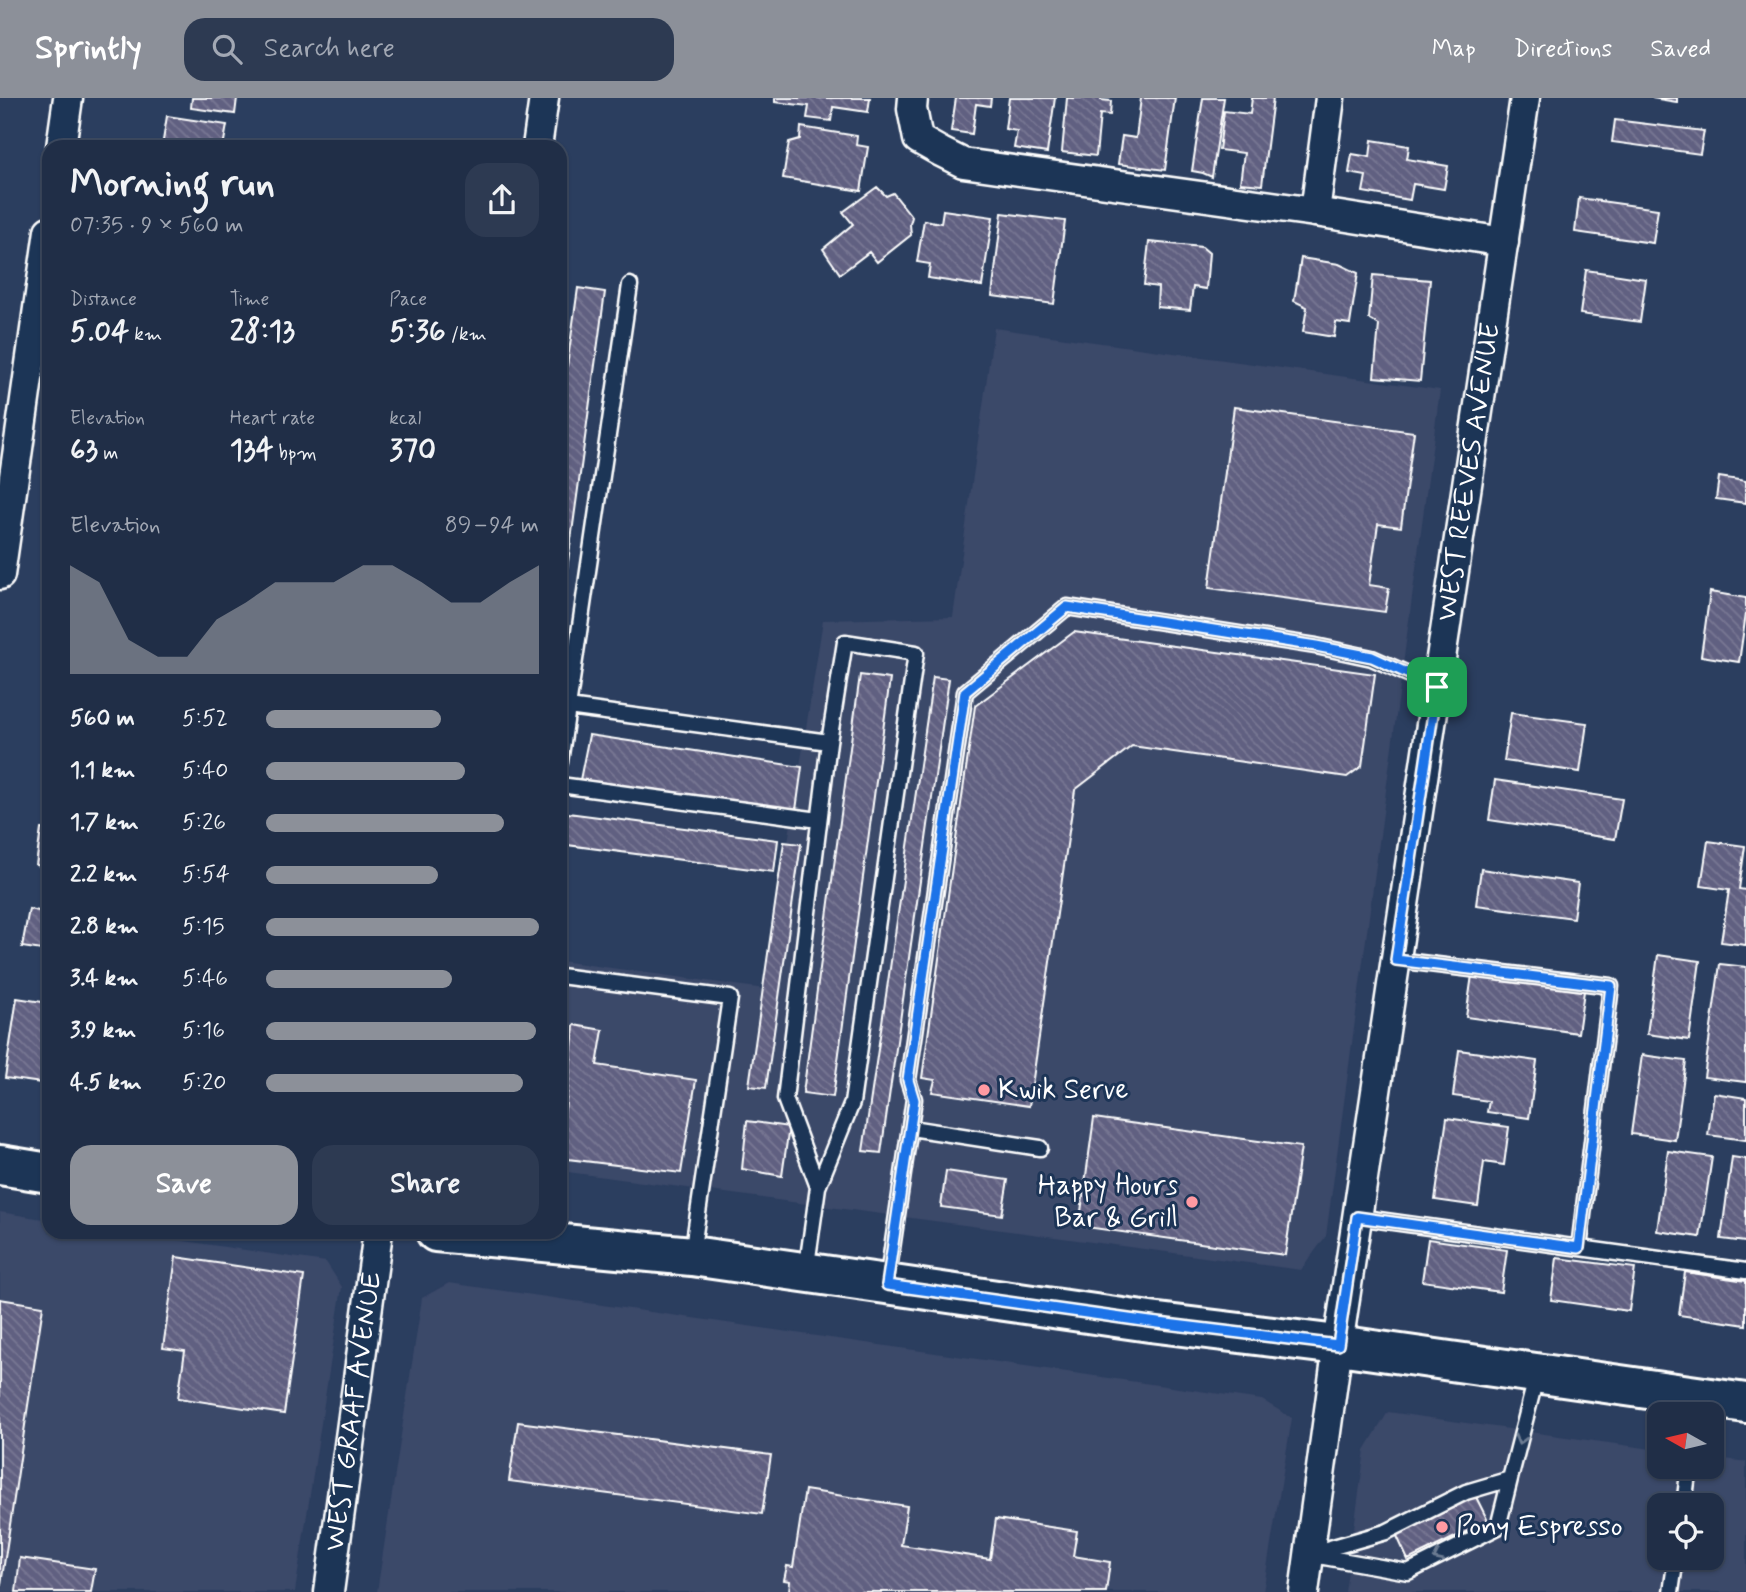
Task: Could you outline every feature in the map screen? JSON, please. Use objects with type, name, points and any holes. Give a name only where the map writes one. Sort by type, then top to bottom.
[{"type":"street","points":[[62,140],[68,98]]},
{"type":"street","points":[[538,140],[544,98]]},
{"type":"street","points":[[913,98],[912,109],[918,139],[964,163],[1315,212],[1504,242]]},
{"type":"street","points":[[1315,212],[1330,98]]},
{"type":"street","name":"WEST REEVES AVENUE","points":[[1304,1592],[1338,1345],[1525,98]]},
{"type":"street","points":[[0,575],[42,280]]},
{"type":"street","points":[[0,1164],[42,1171]]},
{"type":"street","name":"WEST GRAAF AVENUE","points":[[328,1592],[377,1239]]},
{"type":"street","points":[[511,1239],[692,1256],[1150,1322],[1338,1345],[1538,1374],[1683,1402]]},
{"type":"street","points":[[1724,1404],[1746,1403]]},
{"type":"lane","points":[[567,714],[630,285]]},
{"type":"lane","points":[[887,1285],[914,1100],[908,1080],[965,692],[1067,607],[1372,657],[1437,687]]},
{"type":"lane","points":[[805,1273],[818,1187],[852,1103],[916,653],[845,642],[829,742],[785,1099],[818,1187]]},
{"type":"lane","points":[[568,707],[829,742]]},
{"type":"lane","points":[[567,786],[820,820]]},
{"type":"lane","points":[[1396,960],[1611,986],[1579,1248]]},
{"type":"lane","points":[[567,977],[730,998],[692,1256]]},
{"type":"lane","points":[[911,1129],[1040,1148]]},
{"type":"lane","points":[[1357,1217],[1746,1271]]},
{"type":"lane","points":[[1309,1554],[1408,1572],[1498,1527],[1538,1374]]},
{"type":"lane","points":[[1309,1554],[1386,1532],[1466,1492],[1510,1479]]},
{"type":"lane","points":[[1671,1592],[1674,1570]]},
{"type":"shaded area","points":[[994,328],[1440,390],[1326,1236],[1301,1270],[567,1172],[567,962],[765,989],[823,620],[953,617]]},
{"type":"shaded area","points":[[0,1212],[42,1219],[42,1239],[170,1239],[326,1262],[342,1287],[295,1592],[0,1592]]},
{"type":"shaded area","points":[[449,1283],[1262,1400],[1292,1418],[1263,1592],[377,1592],[422,1298]]},
{"type":"shaded area","points":[[1388,1412],[1647,1448],[1647,1479],[1724,1479],[1724,1459],[1746,1462],[1746,1592],[1345,1592],[1365,1450]]},
{"type":"building","points":[[192,98],[237,98],[235,114],[191,108]]},
{"type":"building","points":[[775,98],[870,98],[868,112],[833,107],[831,121],[807,118],[809,106],[775,102]]},
{"type":"building","points":[[956,98],[991,98],[990,106],[976,104],[972,134],[951,131]]},
{"type":"building","points":[[1009,98],[1055,98],[1047,153],[1014,148],[1017,131],[1005,129]]},
{"type":"building","points":[[1067,98],[1101,98],[1111,101],[1110,115],[1100,114],[1096,156],[1062,152]]},
{"type":"building","points":[[1141,98],[1175,98],[1165,170],[1118,164],[1122,136],[1136,138]]},
{"type":"building","points":[[1203,98],[1224,98],[1212,177],[1192,171]]},
{"type":"building","points":[[1252,98],[1273,98],[1262,185],[1240,183],[1244,153],[1219,150],[1224,111],[1250,114]]},
{"type":"building","points":[[1652,98],[1677,98],[1677,102]]},
{"type":"building","points":[[167,116],[227,125],[224,140],[163,140]]},
{"type":"building","points":[[1615,120],[1704,131],[1700,154],[1612,142]]},
{"type":"building","points":[[801,127],[857,136],[856,145],[868,147],[861,191],[783,178],[789,142],[800,139]]},
{"type":"building","points":[[1372,140],[1409,146],[1407,159],[1448,166],[1444,189],[1413,184],[1410,200],[1363,192],[1366,176],[1349,173],[1352,154],[1370,157]]},
{"type":"building","points":[[877,187],[886,196],[893,193],[912,217],[911,235],[877,262],[869,252],[840,274],[823,249],[853,224],[843,212]]},
{"type":"building","points":[[1579,198],[1658,209],[1653,243],[1575,232]]},
{"type":"building","points":[[943,210],[993,217],[982,286],[928,278],[930,264],[917,262],[924,220],[941,223]]},
{"type":"building","points":[[1002,213],[1065,221],[1054,304],[992,296]]},
{"type":"building","points":[[1149,242],[1202,247],[1209,253],[1206,289],[1193,287],[1190,310],[1157,307],[1158,287],[1144,285]]},
{"type":"building","points":[[1301,258],[1339,264],[1358,273],[1350,324],[1336,322],[1334,337],[1303,332],[1307,307],[1294,301]]},
{"type":"building","points":[[1586,270],[1646,279],[1640,322],[1580,314]]},
{"type":"building","points":[[1373,275],[1430,280],[1420,381],[1374,377],[1379,325],[1369,319]]},
{"type":"building","points":[[578,288],[605,292],[567,569],[567,366]]},
{"type":"building","points":[[1234,407],[1414,432],[1401,527],[1378,524],[1369,585],[1389,588],[1385,612],[1209,588]]},
{"type":"building","points":[[1719,477],[1746,481],[1746,503],[1716,499]]},
{"type":"building","points":[[1710,592],[1746,598],[1739,662],[1701,656]]},
{"type":"building","points":[[1074,632],[1375,674],[1362,766],[1347,777],[1132,746],[1075,790],[1029,1106],[932,1092],[935,1080],[922,1078],[975,706]]},
{"type":"building","points":[[860,675],[890,679],[833,1097],[803,1093]]},
{"type":"building","points":[[933,677],[949,679],[881,1153],[863,1151]]},
{"type":"building","points":[[1511,713],[1587,723],[1580,772],[1504,761]]},
{"type":"building","points":[[589,735],[802,767],[796,810],[580,780]]},
{"type":"building","points":[[1495,780],[1622,799],[1615,839],[1489,820]]},
{"type":"building","points":[[567,813],[778,840],[774,872],[567,845]]},
{"type":"building","points":[[41,829],[42,829],[42,866],[36,865]]},
{"type":"building","points":[[1708,841],[1745,846],[1739,889],[1746,890],[1746,945],[1721,942],[1729,890],[1701,886]]},
{"type":"building","points":[[784,842],[801,844],[766,1088],[749,1086]]},
{"type":"building","points":[[1481,869],[1578,883],[1573,918],[1476,905]]},
{"type":"building","points":[[29,909],[42,912],[42,950],[22,947]]},
{"type":"building","points":[[1658,955],[1700,961],[1689,1040],[1647,1034]]},
{"type":"building","points":[[1720,964],[1746,967],[1746,1082],[1704,1077]]},
{"type":"building","points":[[1472,975],[1584,991],[1578,1033],[1466,1017]]},
{"type":"building","points":[[17,998],[42,1002],[42,1083],[5,1078]]},
{"type":"building","points":[[574,1025],[603,1030],[597,1065],[696,1080],[681,1173],[567,1159],[567,1095]]},
{"type":"building","points":[[1459,1050],[1537,1061],[1529,1118],[1487,1112],[1489,1101],[1453,1096]]},
{"type":"building","points":[[1642,1055],[1686,1061],[1675,1140],[1631,1134]]},
{"type":"building","points":[[1714,1093],[1746,1098],[1746,1140],[1708,1135]]},
{"type":"building","points":[[1094,1118],[1301,1147],[1285,1255],[1079,1226]]},
{"type":"building","points":[[1447,1118],[1509,1127],[1504,1165],[1484,1162],[1478,1206],[1435,1200]]},
{"type":"building","points":[[747,1121],[789,1127],[782,1176],[742,1169]]},
{"type":"building","points":[[1668,1151],[1712,1157],[1700,1237],[1657,1231]]},
{"type":"building","points":[[1732,1157],[1746,1159],[1746,1242],[1721,1239]]},
{"type":"building","points":[[946,1171],[1008,1180],[1002,1215],[941,1207]]},
{"type":"building","points":[[1428,1239],[1507,1250],[1501,1292],[1422,1281]]},
{"type":"building","points":[[176,1257],[304,1276],[284,1414],[178,1398],[185,1351],[163,1348]]},
{"type":"building","points":[[1557,1258],[1635,1268],[1629,1311],[1551,1300]]},
{"type":"building","points":[[1685,1272],[1746,1281],[1746,1325],[1679,1315]]},
{"type":"building","points":[[0,1299],[43,1306],[0,1591]]},
{"type":"building","points":[[518,1422],[771,1455],[762,1514],[509,1481]]},
{"type":"building","points":[[805,1490],[907,1506],[901,1545],[990,1559],[996,1519],[1077,1531],[1073,1556],[1110,1562],[1106,1592],[789,1592],[790,1581],[784,1580],[787,1566],[793,1567]]},
{"type":"building","points":[[1475,1495],[1488,1521],[1408,1560],[1396,1534]]},
{"type":"building","points":[[20,1558],[95,1569],[91,1592],[16,1592]]},
{"type":"place","name":"Kwik Serve","points":[[984,1090]]},
{"type":"place","name":"Happy Hours Bar & Grill","points":[[1192,1202]]},
{"type":"place","name":"Pony Espresso","points":[[1442,1527]]},
{"type":"route","points":[[1067,607],[1372,657],[1437,687],[1396,960],[1611,986],[1579,1248],[1357,1217],[1338,1345],[887,1285],[914,1100],[908,1080],[965,692],[1067,607]]}]
